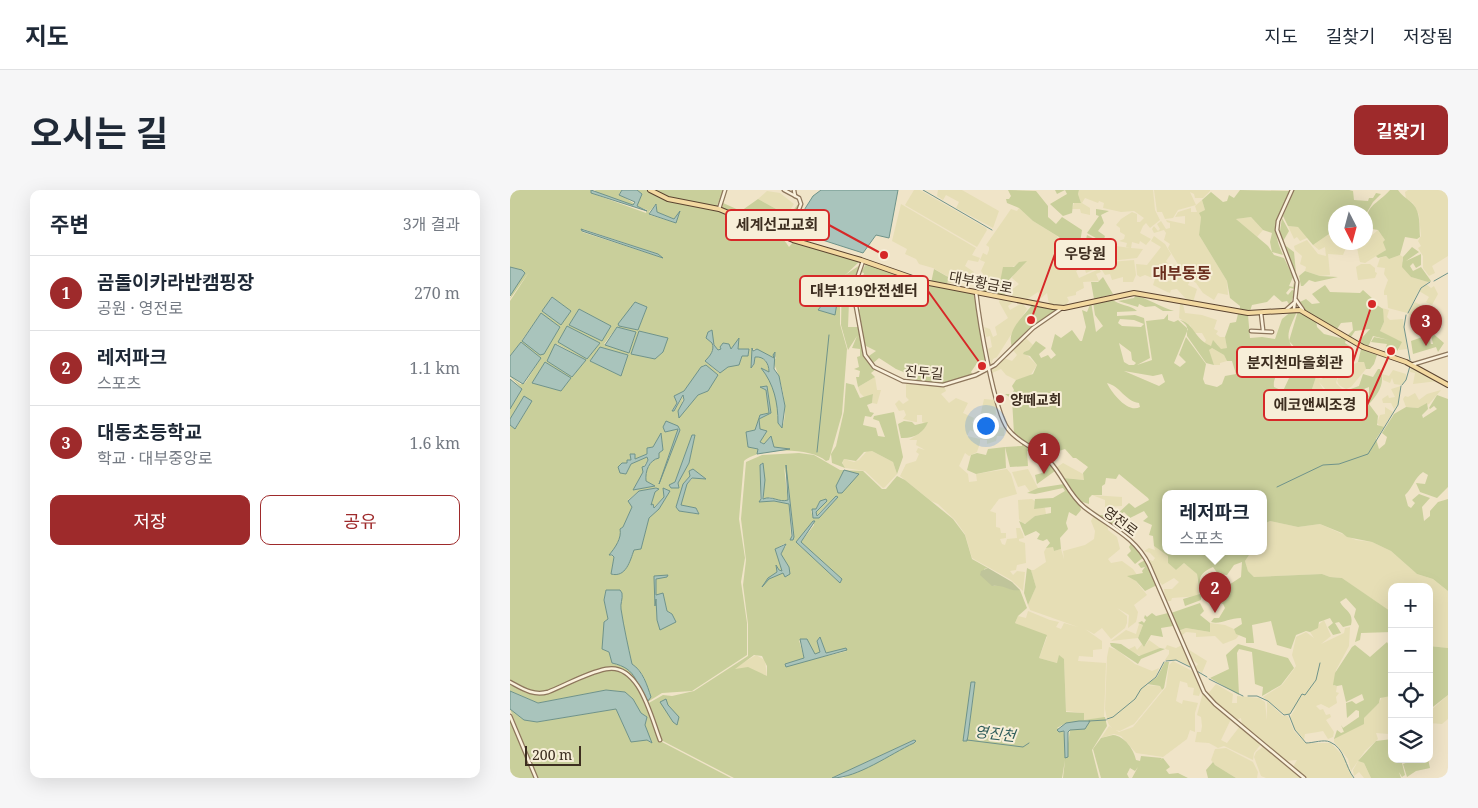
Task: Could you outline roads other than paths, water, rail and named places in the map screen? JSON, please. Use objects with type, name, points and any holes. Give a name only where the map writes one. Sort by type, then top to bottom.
[{"type":"main road","name":"대부황금로","points":[[650,190],[668,199],[719,209],[799,242],[924,282],[1062,308],[1134,293],[1236,312],[1261,313],[1294,309],[1303,311],[1363,347],[1412,365],[1448,385]]},
{"type":"street","points":[[719,209],[725,190]]},
{"type":"street","points":[[784,190],[795,196],[801,204],[797,214],[802,233],[799,242]]},
{"type":"street","points":[[794,190],[795,196]]},
{"type":"street","points":[[1292,190],[1278,221],[1277,230],[1296,280],[1294,309]]},
{"type":"street","name":"진두길","points":[[863,261],[853,290],[865,356],[869,363],[900,380],[927,385],[947,384],[976,375],[990,368],[1033,328],[1062,308]]},
{"type":"street","name":"영전로","points":[[976,292],[998,410],[1008,429],[1019,440],[1046,458],[1077,501],[1125,535],[1145,557],[1198,681],[1207,696],[1304,778]]},
{"type":"street","points":[[1286,310],[1292,306],[1296,299]]},
{"type":"street","points":[[1296,299],[1298,306],[1303,311]]},
{"type":"street","points":[[1261,313],[1263,330]]},
{"type":"street","points":[[1251,331],[1263,330],[1272,332]]},
{"type":"street","points":[[1412,365],[1448,354]]},
{"type":"street","points":[[510,682],[528,692],[543,694],[606,669],[624,671],[637,684],[660,740]]},
{"type":"street","points":[[510,716],[536,778]]},
{"type":"water","points":[[591,190],[633,205],[635,202],[619,195],[622,190],[637,190],[642,194],[637,206],[647,211],[591,193]]},
{"type":"water","points":[[821,190],[898,190],[889,238],[876,235],[863,253],[810,236],[801,215],[813,196]]},
{"type":"water","points":[[656,204],[657,212],[674,219],[680,211],[676,223],[649,214]]},
{"type":"water","points":[[581,229],[658,254],[663,258],[582,231]]},
{"type":"water","points":[[510,267],[522,270],[525,273],[510,296]]},
{"type":"water","points":[[552,297],[571,311],[561,325],[542,311]]},
{"type":"water","points":[[826,300],[837,303],[835,315],[818,310]]},
{"type":"water","points":[[635,302],[647,307],[638,330],[619,326],[618,324]]},
{"type":"water","points":[[579,309],[611,326],[602,341],[569,325]]},
{"type":"water","points":[[541,313],[560,327],[544,354],[540,355],[522,341]]},
{"type":"water","points":[[567,326],[600,343],[587,359],[558,342]]},
{"type":"water","points":[[617,327],[636,332],[629,353],[605,345]]},
{"type":"water","points":[[712,330],[714,345],[718,350],[721,349],[720,347],[723,343],[729,344],[731,349],[739,338],[738,349],[749,349],[748,356],[742,356],[739,365],[728,367],[720,373],[705,361],[710,355],[713,346],[706,338],[708,332]]},
{"type":"water","points":[[639,331],[668,338],[663,352],[655,359],[631,354]]},
{"type":"water","points":[[521,342],[541,358],[523,384],[510,376],[510,356]]},
{"type":"water","points":[[555,344],[586,360],[572,377],[547,361]]},
{"type":"water","points":[[600,347],[628,355],[621,376],[590,361]]},
{"type":"water","points":[[752,348],[753,351],[757,349],[774,358],[775,352],[774,369],[779,376],[785,406],[782,428],[778,423],[776,401],[772,387],[761,368],[769,372],[768,366],[763,359],[755,357],[751,368]]},
{"type":"water","points":[[545,362],[571,378],[561,391],[532,383]]},
{"type":"water","points":[[706,365],[718,375],[708,391],[698,395],[679,418],[678,411],[684,400],[683,395],[674,411],[672,411],[677,403],[674,396],[684,391],[701,367]]},
{"type":"water","points":[[510,379],[522,389],[510,409]]},
{"type":"water","points":[[767,386],[771,413],[759,419],[760,429],[767,431],[760,442],[764,444],[771,436],[774,447],[790,449],[757,454],[758,449],[748,447],[746,432],[755,430],[760,415],[769,413],[766,390],[760,387]]},
{"type":"water","points":[[524,396],[532,401],[515,429],[510,425],[510,419]]},
{"type":"water","points":[[666,421],[678,426],[680,430],[659,484],[678,429],[665,432],[663,427]]},
{"type":"water","points":[[661,433],[663,450],[659,453],[659,458],[648,466],[646,473],[646,481],[655,486],[633,490],[643,472],[642,467],[645,466],[648,460],[647,457],[631,464],[626,474],[620,473],[618,467],[622,463],[627,463],[627,460],[631,460],[630,454],[635,454],[635,459],[647,454],[647,448],[653,447]]},
{"type":"water","points":[[692,435],[695,435],[689,463],[678,483],[679,488],[671,488],[669,485],[675,482]]},
{"type":"water","points":[[763,463],[765,480],[763,499],[769,498],[782,501],[788,500],[786,465],[793,540],[790,540],[792,536],[789,504],[774,501],[759,502],[761,499],[760,465]]},
{"type":"water","points":[[693,469],[706,479],[692,478],[687,484],[681,505],[696,508],[699,514],[679,511],[676,507],[683,484],[690,476],[689,471]]},
{"type":"water","points":[[844,470],[859,474],[842,493],[838,493],[836,486]]},
{"type":"water","points":[[663,488],[670,491],[659,509],[649,518],[641,549],[634,550],[624,571],[616,575],[611,574],[614,557],[609,555],[618,543],[620,529],[623,527],[632,507],[628,501],[639,491],[659,489],[655,492],[651,505],[653,504],[654,508],[664,497]]},
{"type":"water","points":[[836,496],[838,497],[819,518],[813,518],[812,509],[816,509],[820,501],[826,499],[827,501],[816,512],[817,516]]},
{"type":"water","points":[[815,521],[801,542],[842,579],[840,583],[796,542]]},
{"type":"water","points":[[786,544],[781,554],[789,567],[790,574],[785,577],[783,573],[769,579],[762,587],[768,578],[777,572],[776,565],[782,571],[775,549]]},
{"type":"water","points":[[668,575],[667,577],[656,579],[656,595],[663,593],[667,611],[672,614],[676,622],[660,630],[657,620],[656,599],[655,606],[654,576]]},
{"type":"water","points":[[606,590],[620,590],[622,593],[621,609],[632,664],[642,674],[646,683],[651,697],[648,701],[632,673],[612,663],[609,652],[602,649],[604,622],[608,619],[604,600]]},
{"type":"water","points":[[820,637],[826,653],[846,648],[847,650],[786,667],[785,664],[804,658],[800,639],[807,639],[815,654],[820,652],[817,641]]},
{"type":"water","points":[[971,682],[975,682],[968,736],[967,741],[963,741]]},
{"type":"water","points":[[606,690],[625,692],[633,699],[641,713],[647,717],[645,725],[652,743],[647,740],[631,742],[616,709],[537,722],[524,720],[510,709],[510,691],[538,703]]},
{"type":"water","points":[[666,699],[668,705],[679,717],[677,725],[660,702]]},
{"type":"water","points":[[1090,721],[1085,729],[1070,730],[1068,732],[1068,757],[1065,758],[1064,731],[1059,732],[1057,730],[1066,723]]},
{"type":"water","points":[[914,740],[916,741],[914,743],[874,765],[852,774],[832,778]]},
{"type":"waterway","points":[[923,190],[992,230]]},
{"type":"waterway","points":[[1434,281],[1448,273]]},
{"type":"waterway","points":[[1408,313],[1421,288],[1430,282]]},
{"type":"waterway","points":[[1406,315],[1404,327],[1410,360]]},
{"type":"waterway","points":[[817,452],[829,335]]},
{"type":"waterway","points":[[1402,385],[1406,380],[1410,366]]},
{"type":"waterway","points":[[1277,487],[1323,465],[1339,464],[1368,454],[1398,405],[1401,386]]},
{"type":"waterway","name":"영진천","points":[[1166,661],[1176,660],[1190,667]]},
{"type":"waterway","name":"영진천","points":[[1107,719],[1113,717],[1135,699],[1141,689],[1156,677],[1164,662]]},
{"type":"waterway","name":"영진천","points":[[1248,696],[1257,696],[1268,701],[1284,715],[1290,714],[1302,694],[1305,695],[1316,680],[1320,663]]},
{"type":"waterway","name":"영진천","points":[[1195,670],[1207,677]]},
{"type":"waterway","name":"영진천","points":[[1209,679],[1243,696]]},
{"type":"waterway","name":"영진천","points":[[1289,715],[1295,730],[1306,743],[1325,741],[1335,745],[1342,753],[1354,778]]},
{"type":"waterway","name":"영진천","points":[[1089,721],[1106,720]]},
{"type":"waterway","name":"영진천","points":[[967,740],[1023,747],[1029,743]]},
{"type":"place","name":"세계선교교회","points":[[884,255]]},
{"type":"place","name":"분지천마을회관","points":[[1372,304]]},
{"type":"place","name":"우당원","points":[[1031,320]]},
{"type":"place","name":"대동초등학교","points":[[1426,346]]},
{"type":"place","name":"에코앤씨조경","points":[[1391,351]]},
{"type":"place","name":"대부119안전센터","points":[[982,366]]},
{"type":"place","name":"양떼교회","points":[[1000,399]]},
{"type":"place","name":"곰돌이카라반캠핑장","points":[[1044,474]]},
{"type":"place","name":"레저파크","points":[[1215,613]]},
{"type":"district","name":"대부동동","points":[[1182,273]]}]
